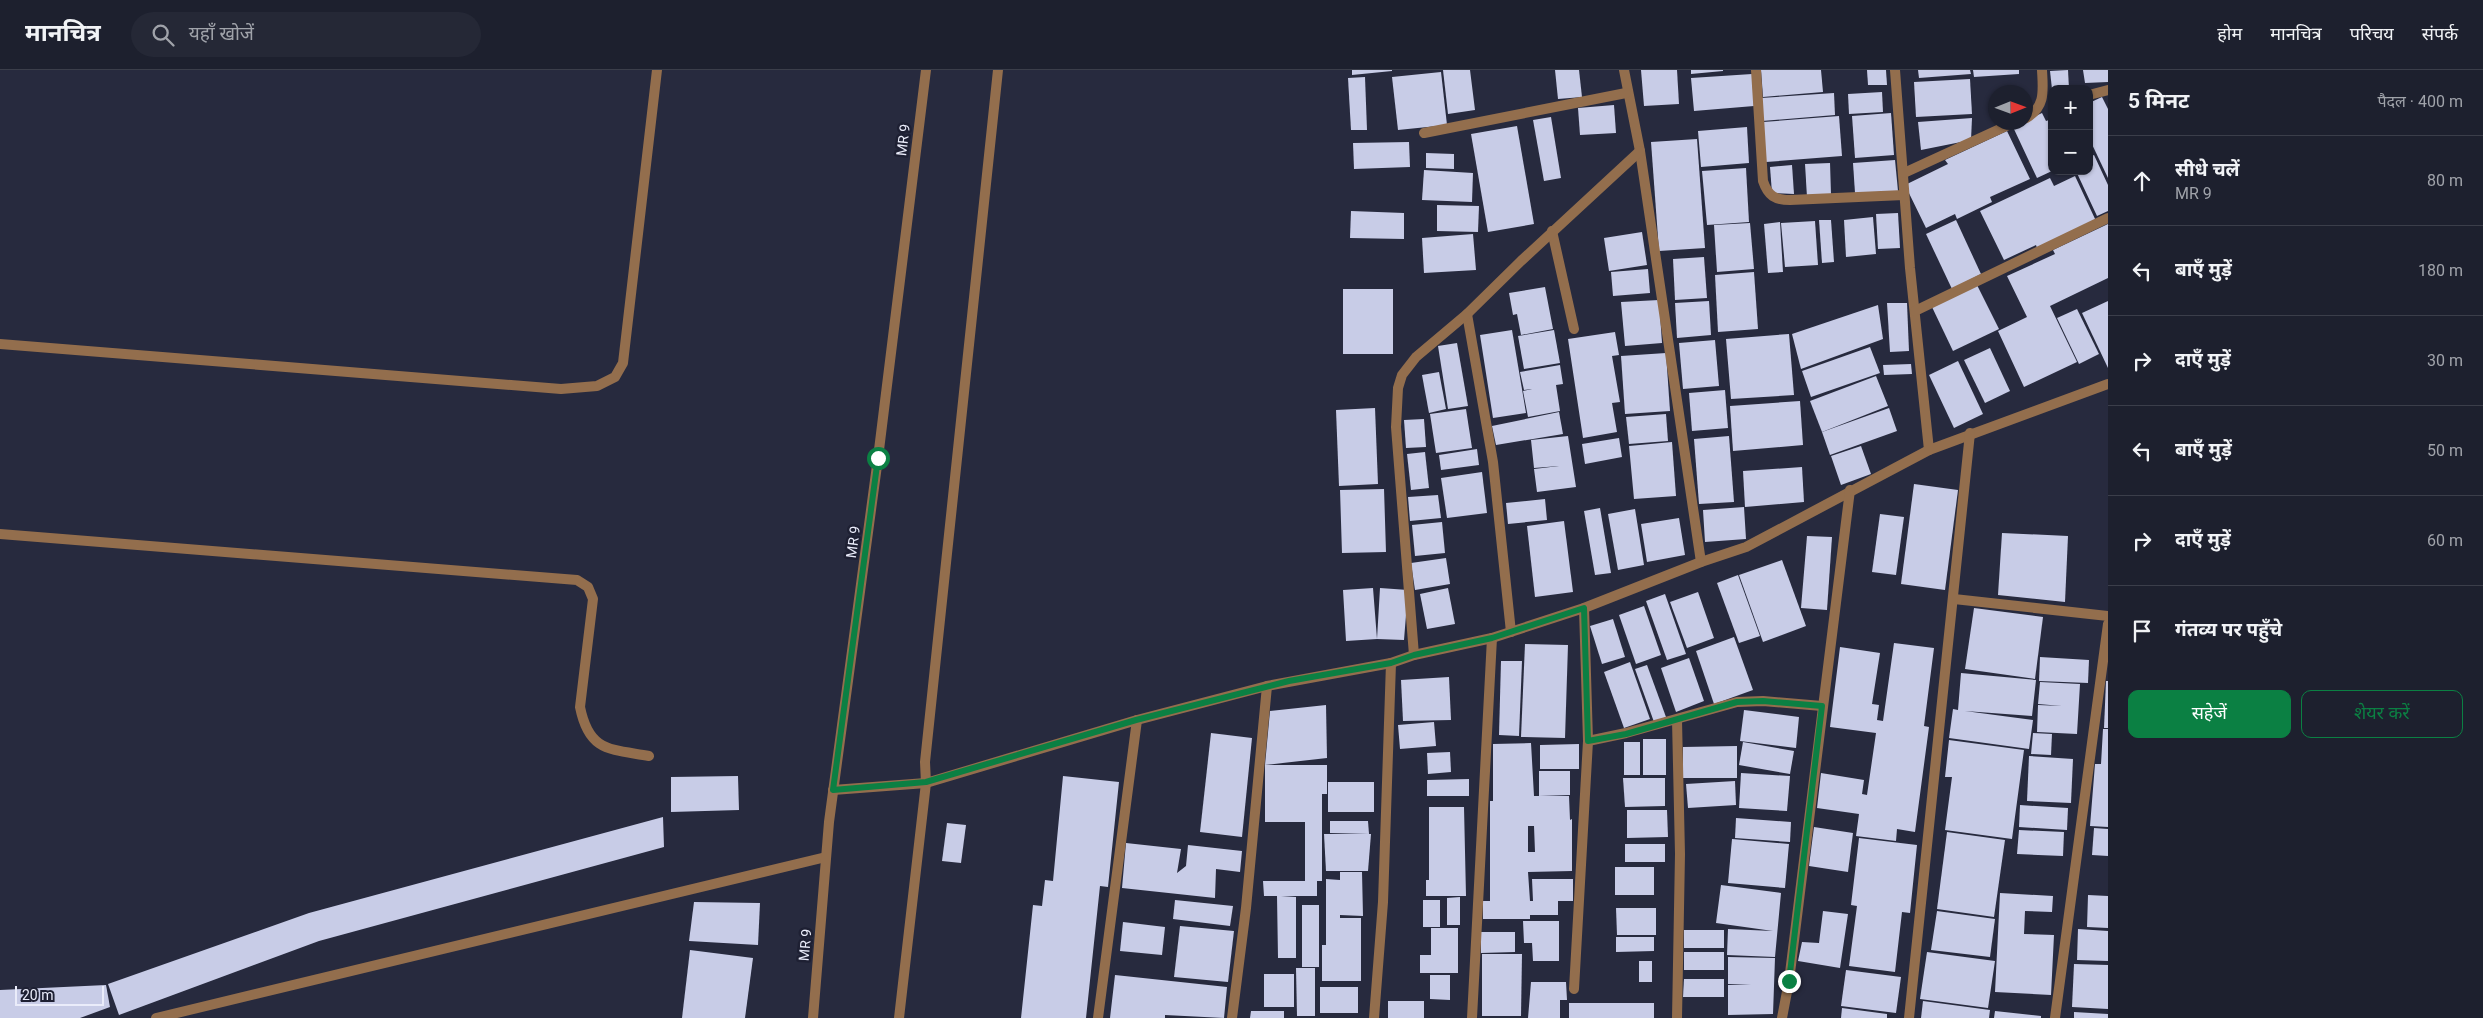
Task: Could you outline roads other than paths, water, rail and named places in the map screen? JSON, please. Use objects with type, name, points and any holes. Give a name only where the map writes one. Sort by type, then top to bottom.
[{"type":"street","points":[[0,344],[561,389],[597,386],[615,377],[622,363],[657,70]]},
{"type":"street","name":"MR 9","points":[[813,1018],[833,790],[878,458],[926,70]]},
{"type":"street","points":[[899,1018],[926,782],[926,752],[998,70]]},
{"type":"street","points":[[1624,70],[1626,93],[1640,151],[1701,562]]},
{"type":"street","points":[[1756,70],[1763,181],[1771,196],[1778,200],[1790,200],[1904,195]]},
{"type":"street","points":[[1895,70],[1904,174],[1904,195],[1929,450]]},
{"type":"street","points":[[2038,109],[2043,97],[2042,70]]},
{"type":"street","points":[[2093,94],[2108,90]]},
{"type":"street","points":[[1424,133],[1626,93]]},
{"type":"street","points":[[2033,113],[2038,109],[2048,107]]},
{"type":"street","points":[[1904,174],[1998,130]]},
{"type":"street","points":[[1414,655],[1396,427],[1398,388],[1402,375],[1416,357],[1468,314],[1552,232],[1640,151]]},
{"type":"street","points":[[1915,311],[2108,218]]},
{"type":"street","points":[[1552,232],[1574,329]]},
{"type":"street","points":[[1468,314],[1493,462],[1511,632]]},
{"type":"street","points":[[833,790],[926,782],[1136,720],[1267,686],[1391,663],[1414,655],[1511,632],[1584,608],[1701,562],[1746,547],[1850,490],[1929,450],[2108,384]]},
{"type":"street","points":[[1909,1018],[1970,434]]},
{"type":"street","points":[[1782,1018],[1789,981],[1850,490]]},
{"type":"street","points":[[0,534],[577,580],[588,587],[593,599],[580,707],[583,724],[591,739],[609,749],[649,756]]},
{"type":"street","points":[[1954,599],[2108,616]]},
{"type":"street","points":[[1574,989],[1588,741],[1584,608]]},
{"type":"street","points":[[2055,1018],[2108,624]]},
{"type":"street","points":[[1472,1018],[1492,638]]},
{"type":"street","points":[[1374,1018],[1383,902],[1391,663]]},
{"type":"street","points":[[1232,1018],[1267,686]]},
{"type":"street","points":[[1588,741],[1677,720],[1737,702],[1763,701],[1822,706]]},
{"type":"street","points":[[1098,1018],[1136,720]]},
{"type":"street","points":[[1677,720],[1680,854],[1677,1018]]},
{"type":"street","points":[[156,1018],[826,857]]}]
